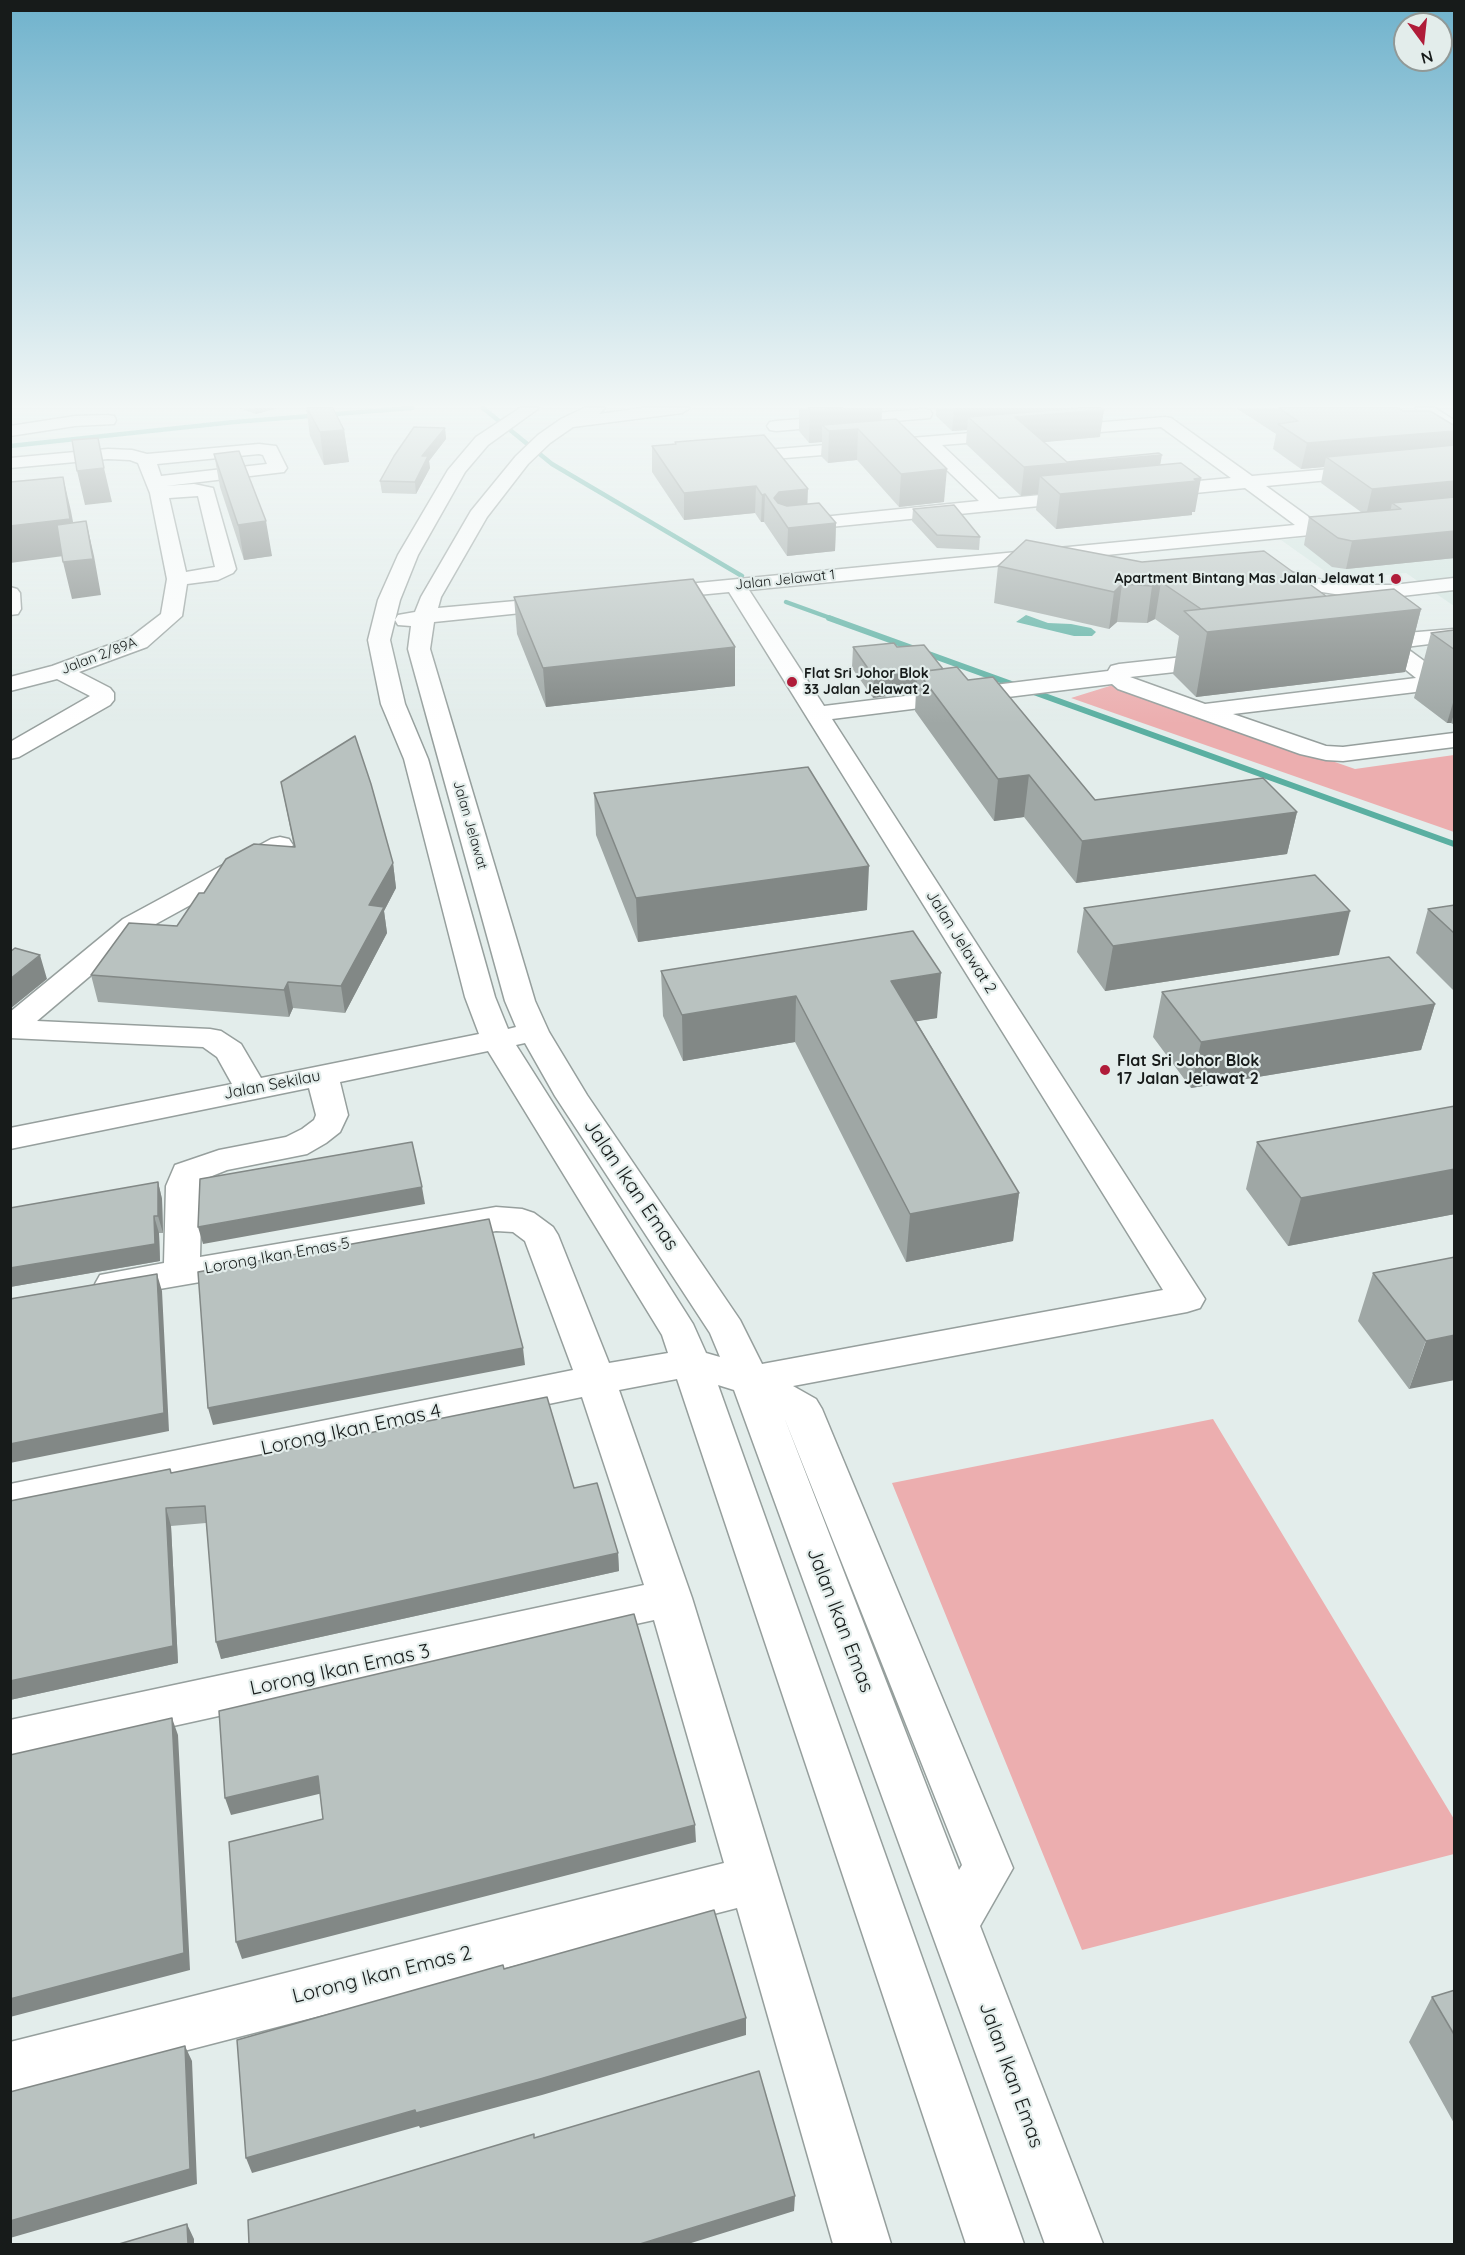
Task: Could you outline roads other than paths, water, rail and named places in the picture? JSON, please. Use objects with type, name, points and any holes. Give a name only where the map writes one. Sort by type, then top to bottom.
[{"type":"street","name":"Jalan 2/89A","points":[[10,684],[60,671],[139,642],[171,616],[177,579],[163,513]]},
{"type":"street","points":[[177,579],[218,574],[226,569],[212,513]]},
{"type":"street","points":[[786,525],[915,513]]},
{"type":"street","points":[[1292,513],[1313,529]]},
{"type":"street","points":[[478,515],[433,514],[408,555],[389,600],[379,640],[393,704],[416,759],[480,997],[516,1036]]},
{"type":"street","name":"Jalan Jelawat","points":[[478,515],[431,597],[420,630],[419,649],[518,992],[516,1036]]},
{"type":"street","name":"Jalan Jelawat 1","points":[[642,595],[1365,524]]},
{"type":"street","points":[[1245,559],[1240,542],[1246,536]]},
{"type":"street","name":"Jalan Jelawat 1","points":[[1180,542],[1220,550],[1245,559],[1306,592],[1334,596],[1393,591]]},
{"type":"street","points":[[1393,591],[1455,584]]},
{"type":"street","name":"Jalan Jelawat 2","points":[[735,585],[1187,1299],[750,1380]]},
{"type":"street","points":[[1393,591],[1455,599]]},
{"type":"street","points":[[10,593],[10,609]]},
{"type":"street","points":[[389,600],[404,611],[426,616]]},
{"type":"street","points":[[379,640],[404,621],[426,616],[583,600]]},
{"type":"street","points":[[1350,645],[1455,636]]},
{"type":"street","points":[[1385,642],[1446,686]]},
{"type":"street","points":[[1116,677],[1119,671],[1246,657]]},
{"type":"street","points":[[10,752],[102,700],[102,693],[60,671]]},
{"type":"street","points":[[817,714],[1116,677],[1126,684],[1326,753],[1343,754],[1455,740]]},
{"type":"street","points":[[1206,710],[1446,686]]},
{"type":"street","points":[[1247,726],[1399,707],[1392,701],[1392,698],[1446,686]]},
{"type":"street","points":[[10,1028],[133,925],[280,845]]},
{"type":"street","points":[[10,1028],[210,1038],[230,1051],[251,1089]]},
{"type":"street","name":"Jalan Sekilau","points":[[10,1138],[516,1036]]},
{"type":"street","name":"Jalan Ikan Emas","points":[[516,1036],[680,1334],[880,1906],[995,2244]]},
{"type":"street","name":"Jalan Ikan Emas","points":[[516,1036],[571,1096],[727,1330],[750,1380],[802,1409],[988,1868],[954,1923],[1074,2244]]},
{"type":"street","points":[[182,1272],[183,1186],[187,1173],[219,1161],[295,1146],[314,1136],[328,1125],[332,1115],[322,1075]]},
{"type":"street","name":"Lorong Ikan Emas 5","points":[[79,1290],[496,1219],[522,1221],[540,1235],[596,1380]]},
{"type":"street","points":[[691,1363],[750,1380]]},
{"type":"street","name":"Lorong Ikan Emas 4","points":[[10,1500],[596,1380],[691,1363]]},
{"type":"street","points":[[596,1380],[670,1598],[862,2244]]},
{"type":"street","name":"Lorong Ikan Emas 3","points":[[10,1741],[670,1598]]},
{"type":"street","name":"Lorong Ikan Emas 2","points":[[10,2069],[753,1880]]},
{"type":"waterway","points":[[636,513],[742,576]]},
{"type":"waterway","points":[[786,602],[833,619]]},
{"type":"waterway","points":[[829,618],[1454,844]]},
{"type":"place","name":"Apartment Bintang Mas Jalan Jelawat 1","points":[[1396,579]]},
{"type":"place","name":"Flat Sri Johor Blok 33 Jalan Jelawat 2","points":[[792,682]]},
{"type":"place","name":"Flat Sri Johor Blok 17 Jalan Jelawat 2","points":[[1105,1070]]}]
